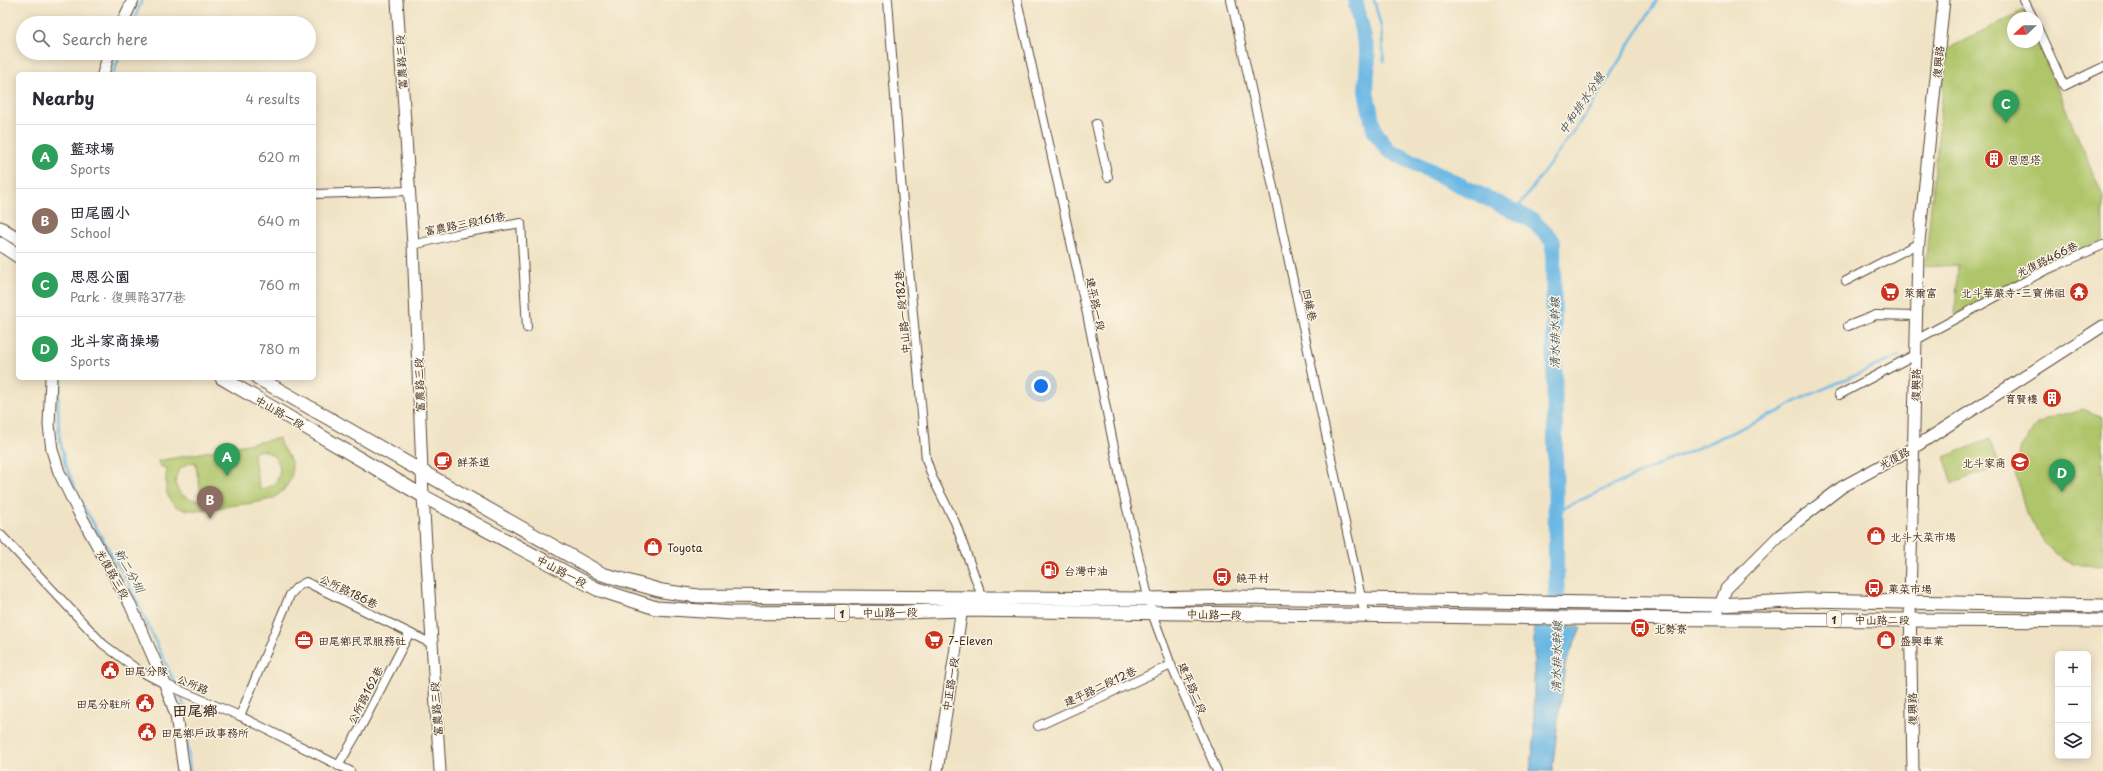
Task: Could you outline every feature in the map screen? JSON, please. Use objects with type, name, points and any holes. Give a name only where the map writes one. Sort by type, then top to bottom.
[{"type":"main road","points":[[0,228],[16,238]]},
{"type":"main road","points":[[0,244],[16,255]]},
{"type":"main road","name":"中山路一段","points":[[225,380],[423,496],[597,589],[656,608],[734,613],[903,612],[963,603],[983,597],[1148,599],[1239,597],[1567,603]]},
{"type":"main road","name":"中山路一段","points":[[261,380],[602,574],[662,591],[698,596],[963,603],[984,611],[1564,618]]},
{"type":"main road","name":"中山路二段","points":[[1567,603],[1719,605],[1806,600],[2103,606]]},
{"type":"main road","name":"中山路二段","points":[[1564,618],[2103,621]]},
{"type":"street","points":[[125,16],[133,0]]},
{"type":"street","name":"富農路三段","points":[[397,0],[413,245],[423,496],[440,771]]},
{"type":"street","name":"中山路一段182巷","points":[[888,0],[901,180],[926,460],[933,479],[955,522],[983,597],[984,611]]},
{"type":"street","name":"建平路一段","points":[[1017,0],[1087,314],[1123,492],[1152,613]]},
{"type":"street","name":"四維巷","points":[[1231,0],[1365,616]]},
{"type":"street","name":"復興路","points":[[1913,771],[1910,602],[1919,243],[1944,0]]},
{"type":"street","points":[[2024,0],[2030,12]]},
{"type":"street","points":[[2043,40],[2064,86],[2103,67]]},
{"type":"street","points":[[104,72],[107,60]]},
{"type":"street","points":[[1096,124],[1108,177]]},
{"type":"street","points":[[316,194],[409,191]]},
{"type":"street","name":"富農路三段161巷","points":[[413,245],[457,234],[521,223],[527,328]]},
{"type":"street","points":[[1846,281],[1919,243]]},
{"type":"street","name":"光復路466巷","points":[[1916,340],[2044,271],[2103,245]]},
{"type":"street","points":[[1848,326],[1876,314],[1917,316]]},
{"type":"street","name":"光復路","points":[[1715,619],[1726,588],[1786,530],[1842,487],[1915,447],[2103,326]]},
{"type":"street","points":[[1839,395],[1916,354]]},
{"type":"street","name":"光復路三段","points":[[51,380],[50,432],[52,450],[59,472],[77,509],[130,604],[165,684],[176,715],[184,771]]},
{"type":"street","name":"公所路","points":[[0,534],[103,644],[138,670],[165,684],[240,716],[350,771]]},
{"type":"street","name":"公所路186巷","points":[[240,716],[290,595],[306,582],[432,644]]},
{"type":"street","name":"中正路一段","points":[[937,771],[963,603]]},
{"type":"street","name":"建平路二段","points":[[1152,613],[1171,665],[1217,771]]},
{"type":"street","name":"公所路162巷","points":[[338,766],[362,725],[409,634]]},
{"type":"street","name":"建平路二段12巷","points":[[1038,726],[1171,665]]},
{"type":"green space","points":[[2007,19],[2007,48],[2040,48],[2103,196],[2103,240],[1955,314],[1958,265],[1925,267],[1947,49]]},
{"type":"green space","points":[[2083,409],[2103,417],[2103,566],[2082,565],[2062,559],[2046,544],[2026,514],[2015,469],[2021,447],[2037,424],[2056,416]]},
{"type":"green space","points":[[279,438],[289,457],[292,475],[287,486],[274,498],[203,510],[191,510],[181,508],[174,504],[168,497],[166,485],[167,469],[160,466],[158,461]],"holes":[[[263,450],[277,460],[280,468],[275,484],[260,490],[253,453]],[[195,462],[202,499],[202,500],[191,499],[183,495],[178,490],[176,483],[176,476],[179,470],[186,465]]]},
{"type":"green space","points":[[1990,439],[2000,466],[1953,483],[1944,457]]},
{"type":"water","points":[[1534,626],[1581,627],[1565,665],[1552,771],[1530,771],[1534,742]]},
{"type":"waterway","name":"新二分圳","points":[[136,16],[142,0]]},
{"type":"waterway","name":"清水排水幹線","points":[[1355,0],[1368,55],[1366,91],[1374,130],[1388,150],[1532,220],[1553,241],[1557,649]]},
{"type":"waterway","points":[[1374,0],[1381,27],[1384,61]]},
{"type":"waterway","name":"中和排水分線","points":[[1515,212],[1586,114],[1657,0]]},
{"type":"waterway","name":"新二分圳","points":[[114,72],[118,60]]},
{"type":"waterway","points":[[1556,511],[1780,411],[1798,400],[1899,356]]},
{"type":"waterway","name":"新二分圳","points":[[61,380],[58,403],[59,434],[65,464],[82,504],[130,586],[176,686]]},
{"type":"waterway","name":"新二分圳","points":[[179,693],[183,702],[190,771]]},
{"type":"place","name":"思恩公園","points":[[2006,123]]},
{"type":"place","name":"思恩塔","points":[[1994,159]]},
{"type":"place","name":"萊爾富","points":[[1890,292]]},
{"type":"place","name":"北斗華嚴寺-三寶佛祖","points":[[2079,292]]},
{"type":"place","name":"育賢樓","points":[[2052,398]]},
{"type":"place","name":"鮮茶道","points":[[443,461]]},
{"type":"place","name":"北斗家商","points":[[2020,462]]},
{"type":"place","name":"籃球場","points":[[227,476]]},
{"type":"place","name":"北斗家商操場","points":[[2062,492]]},
{"type":"place","name":"田尾國小","points":[[210,519]]},
{"type":"place","name":"北斗大菜市場","points":[[1876,536]]},
{"type":"place","name":"Toyota","points":[[653,547]]},
{"type":"place","name":"台灣中油","points":[[1050,570]]},
{"type":"place","name":"饒平村","points":[[1222,577]]},
{"type":"place","name":"菓菜市場","points":[[1874,588]]},
{"type":"place","name":"北勢寮","points":[[1640,628]]},
{"type":"place","name":"田尾鄉民眾服務社","points":[[304,640]]},
{"type":"place","name":"7-Eleven","points":[[934,640]]},
{"type":"place","name":"盛興車業","points":[[1886,640]]},
{"type":"place","name":"田尾分隊","points":[[110,670]]},
{"type":"place","name":"田尾分駐所","points":[[145,703]]},
{"type":"place","name":"田尾鄉戶政事務所","points":[[147,732]]},
{"type":"district","name":"田尾鄉","points":[[195,709]]}]
